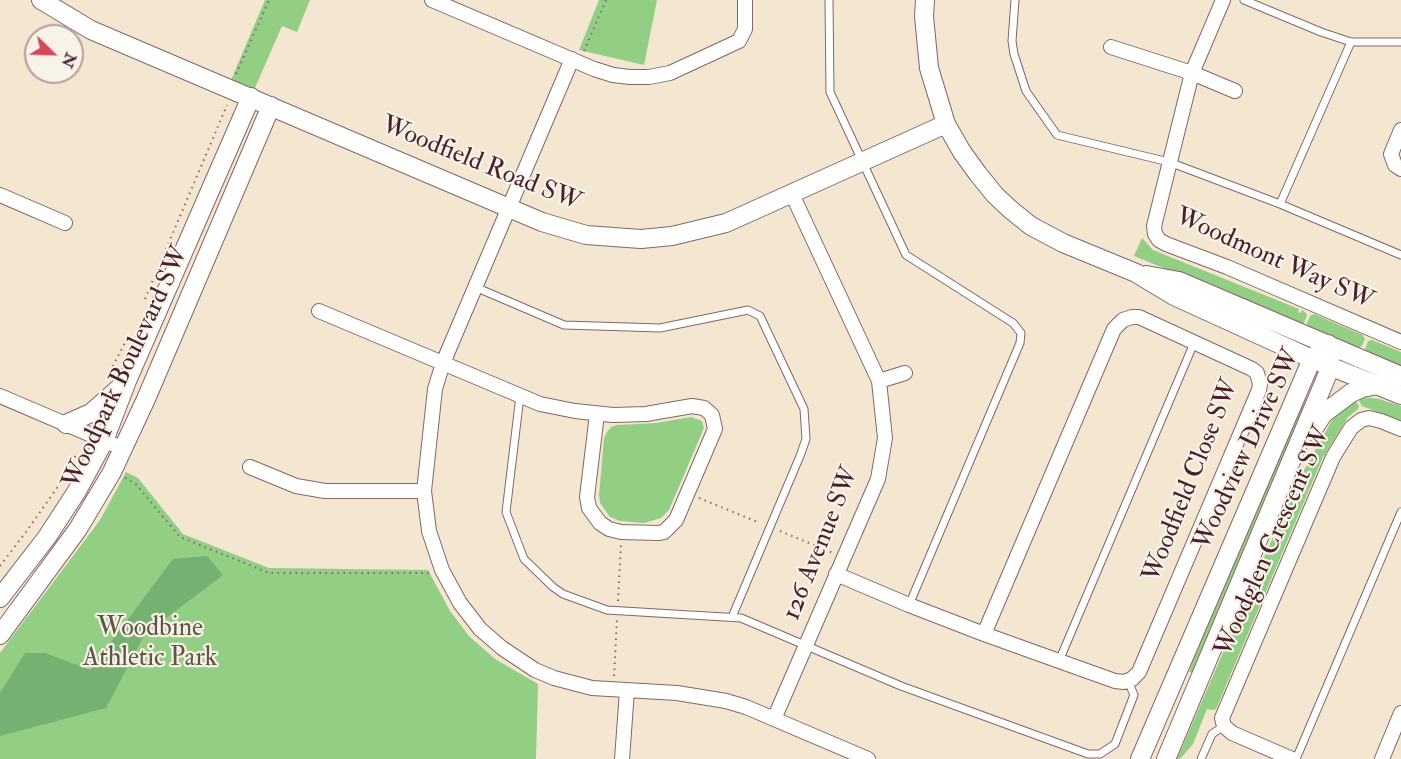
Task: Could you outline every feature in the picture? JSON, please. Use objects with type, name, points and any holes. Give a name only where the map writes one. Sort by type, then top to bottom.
[{"type":"street","name":"Woodfield Road SW","points":[[41,0],[91,30],[542,222],[586,235],[641,239],[672,236],[726,223],[946,124]]},
{"type":"street","points":[[432,0],[577,56],[613,75],[630,77],[649,77],[670,73],[740,41],[745,29],[745,0]]},
{"type":"street","points":[[925,0],[924,16],[929,68],[946,124],[978,174],[1011,210],[1031,226],[1063,243],[1136,273],[1174,296],[1312,359],[1401,395]]},
{"type":"street","name":"Woodmont Way SW","points":[[1223,0],[1192,73],[1154,226],[1159,240],[1401,342]]},
{"type":"street","points":[[1111,47],[1192,73],[1235,91]]},
{"type":"street","points":[[577,56],[475,287],[443,363],[435,389],[424,491],[429,531],[442,570],[455,595],[471,618],[491,639],[518,660],[536,670],[572,684],[592,688],[707,696],[746,707],[861,758]]},
{"type":"street","name":"Woodpark Boulevard SW","points":[[0,598],[47,537],[77,491],[96,437],[127,381],[251,97]]},
{"type":"street","name":"Woodpark Boulevard SW","points":[[0,636],[78,530],[124,449],[271,106]]},
{"type":"street","points":[[1401,130],[1391,154],[1395,165],[1401,169]]},
{"type":"street","name":"126 Avenue SW","points":[[774,719],[878,479],[885,438],[879,381],[792,194]]},
{"type":"street","points":[[0,195],[65,223]]},
{"type":"street","points":[[1136,273],[1179,281],[1401,376]]},
{"type":"street","points":[[320,311],[540,404],[597,414],[646,414],[699,406],[704,408],[712,415],[715,423],[713,432],[676,520],[664,531],[658,533],[615,531],[600,523],[589,508],[587,497],[597,414]]},
{"type":"street","name":"Woodfield Close SW","points":[[984,634],[1114,329],[1123,320],[1139,317],[1252,369],[1259,378],[1259,390],[1139,672],[1128,681]]},
{"type":"street","name":"Woodview Drive SW","points":[[1140,759],[1312,359],[1328,344]]},
{"type":"street","name":"Woodview Drive SW","points":[[1166,759],[1331,366],[1328,344]]},
{"type":"street","points":[[879,381],[905,374]]},
{"type":"street","points":[[66,424],[79,420],[91,412],[127,381]]},
{"type":"street","points":[[1292,460],[1323,414],[1351,393],[1379,385]]},
{"type":"street","points":[[0,396],[124,449]]},
{"type":"street","name":"Woodglen Crescent SW","points":[[1224,726],[1222,718],[1333,456],[1351,428],[1362,420],[1369,418],[1381,420],[1401,429]]},
{"type":"street","points":[[250,467],[296,486],[325,491],[424,491]]},
{"type":"street","points":[[836,574],[984,634],[1115,681],[1128,681]]},
{"type":"street","points":[[622,759],[627,691]]},
{"type":"street","points":[[1382,759],[1401,713]]},
{"type":"street","points":[[1224,726],[1233,733],[1294,759]]},
{"type":"street","points":[[1135,759],[1149,736]]},
{"type":"lane","points":[[829,0],[830,92],[906,255],[1012,323],[1021,333],[1020,343],[909,605]]},
{"type":"lane","points":[[1016,0],[1012,41],[1014,54],[1026,91],[1057,135],[1169,162],[1280,204],[1401,255]]},
{"type":"lane","points":[[1244,0],[1351,42],[1401,42]]},
{"type":"lane","points":[[1280,204],[1351,42]]},
{"type":"lane","points":[[475,287],[564,325],[660,328],[748,310],[760,316],[804,409],[806,439],[732,617]]},
{"type":"lane","points":[[1059,661],[1194,343]]},
{"type":"lane","points":[[520,396],[506,512],[524,559],[563,594],[607,610],[741,618],[901,687],[1088,754],[1100,754],[1115,744],[1134,695],[1128,681]]},
{"type":"lane","points":[[1294,759],[1401,512]]},
{"type":"lane","points":[[1201,759],[1212,734],[1224,726]]},
{"type":"path","points":[[143,303],[269,0]]},
{"type":"path","points":[[577,56],[606,0]]},
{"type":"path","points":[[103,384],[129,335]]},
{"type":"path","points":[[1272,372],[1288,366]]},
{"type":"path","points":[[0,566],[57,488],[76,455],[80,454],[96,437]]},
{"type":"path","points":[[123,477],[135,483],[180,537],[268,573],[427,574],[442,570]]},
{"type":"green space","points":[[265,0],[310,0],[297,32],[282,26],[254,90],[231,80]]},
{"type":"green space","points":[[599,0],[657,0],[644,65],[579,50]]},
{"type":"green space","points":[[1142,238],[1153,250],[1299,309],[1300,313],[1302,310],[1307,315],[1304,323],[1300,324],[1134,256]]},
{"type":"green space","points":[[1314,314],[1363,335],[1365,339],[1362,346],[1358,348],[1308,327],[1310,316]]},
{"type":"green space","points":[[1372,340],[1401,352],[1401,367],[1367,352],[1365,349],[1368,341]]},
{"type":"green space","points":[[1314,385],[1195,673],[1189,672],[1197,648],[1292,425]]},
{"type":"green space","points":[[1361,397],[1379,399],[1401,406],[1401,421],[1362,406],[1359,401]]},
{"type":"green space","points":[[1353,400],[1359,407],[1348,417],[1323,457],[1216,709],[1207,709],[1193,744],[1180,759],[1177,759],[1295,486],[1331,422],[1339,411]]},
{"type":"green space","points":[[691,417],[702,421],[704,428],[669,510],[661,518],[644,523],[620,521],[610,517],[600,503],[599,495],[604,438],[611,427]]},
{"type":"green space","name":"Woodbine Athletic Park","points":[[126,472],[138,478],[183,534],[269,568],[428,570],[450,611],[469,636],[495,659],[538,684],[536,759],[0,759],[0,653],[100,520]]},
{"type":"green space","points":[[207,556],[223,575],[145,634],[106,708],[0,736],[0,693],[25,653],[45,653],[90,670],[173,559]]}]
